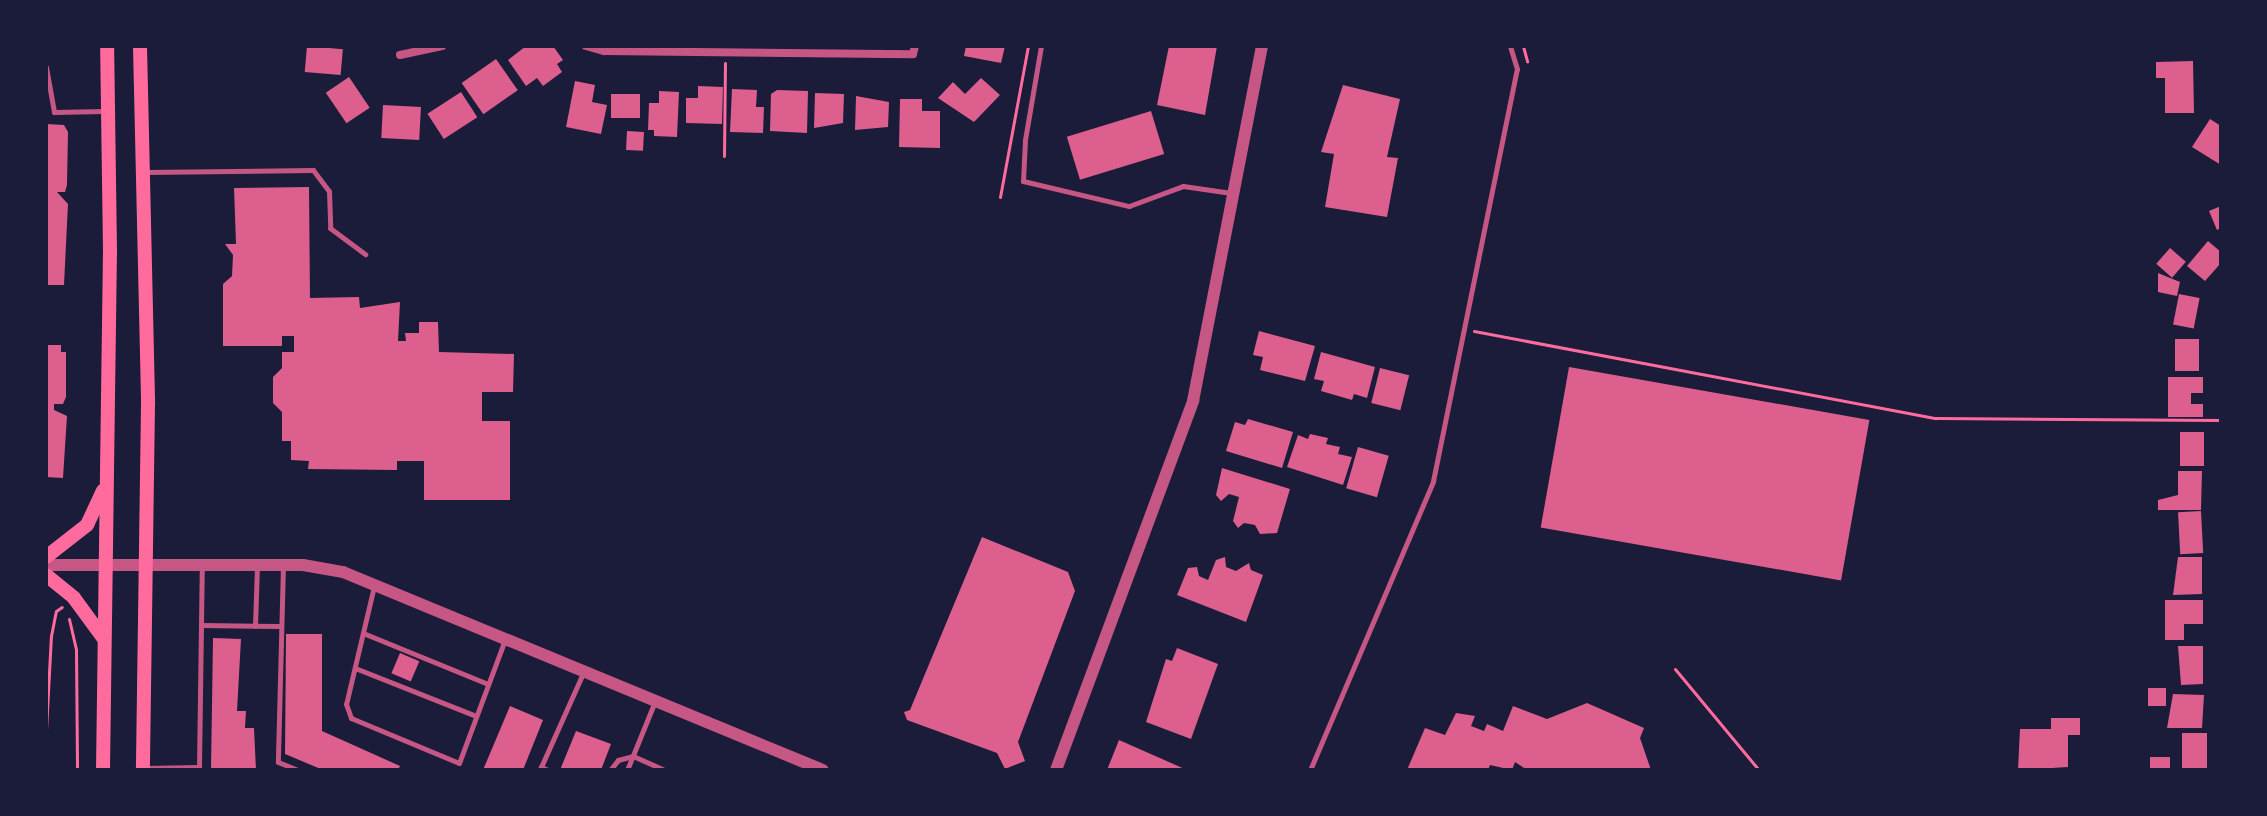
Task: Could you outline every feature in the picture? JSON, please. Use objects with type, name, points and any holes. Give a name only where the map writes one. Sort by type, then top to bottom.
[{"type":"main road","points":[[103,770],[107,46]]},
{"type":"main road","points":[[140,46],[144,172],[146,563],[143,769]]},
{"type":"main road","points":[[46,557],[87,525],[106,483]]},
{"type":"main road","points":[[46,575],[74,598],[104,640]]},
{"type":"street","points":[[400,55],[442,46]]},
{"type":"street","points":[[586,46],[604,51],[704,48],[913,54],[915,46]]},
{"type":"street","points":[[1056,770],[1193,401],[1262,46]]},
{"type":"street","points":[[46,565],[283,565],[343,572],[656,700],[808,768],[823,770]]},
{"type":"lane","points":[[1041,46],[1023,181],[1129,206],[1183,186],[1233,193]]},
{"type":"lane","points":[[1310,770],[1433,481],[1517,69],[1510,46]]},
{"type":"lane","points":[[46,67],[54,112],[109,111]]},
{"type":"lane","points":[[144,172],[313,170],[329,191],[330,228],[365,254]]},
{"type":"lane","points":[[143,769],[199,769],[202,564]]},
{"type":"lane","points":[[255,626],[257,565]]},
{"type":"lane","points":[[277,770],[283,565]]},
{"type":"lane","points":[[375,585],[346,704],[351,718],[459,763],[506,638]]},
{"type":"lane","points":[[201,625],[281,626]]},
{"type":"lane","points":[[363,633],[488,684]]},
{"type":"lane","points":[[355,668],[476,717]]},
{"type":"lane","points":[[548,770],[540,769],[584,670]]},
{"type":"lane","points":[[627,770],[656,700]]},
{"type":"lane","points":[[610,770],[618,760],[633,756],[665,770]]},
{"type":"lane","points":[[278,762],[298,770]]},
{"type":"path","points":[[1000,197],[1028,46]]},
{"type":"path","points":[[724,156],[725,68]]},
{"type":"path","points":[[1466,330],[1936,418],[2221,420]]},
{"type":"path","points":[[46,730],[51,636],[56,611],[66,604],[76,650],[77,770]]},
{"type":"path","points":[[1675,669],[1759,770]]},
{"type":"building","points":[[307,46],[343,49],[341,75],[305,72]]},
{"type":"building","points":[[526,46],[553,46],[563,60],[557,64],[562,72],[543,86],[537,78],[526,86],[508,60]]},
{"type":"building","points":[[966,46],[1005,46],[1001,63],[964,56]]},
{"type":"building","points":[[1169,46],[1217,46],[1205,115],[1157,105]]},
{"type":"building","points":[[496,59],[518,90],[483,114],[462,83]]},
{"type":"building","points":[[2193,61],[2194,113],[2165,113],[2165,78],[2156,78],[2156,62]]},
{"type":"building","points":[[349,77],[370,108],[346,123],[326,93]]},
{"type":"building","points":[[981,78],[1000,95],[974,122],[938,98],[953,82],[965,94]]},
{"type":"building","points":[[575,81],[595,85],[592,102],[607,105],[601,134],[566,127]]},
{"type":"building","points":[[1343,85],[1400,99],[1387,157],[1398,158],[1387,217],[1325,207],[1334,154],[1321,152]]},
{"type":"building","points":[[698,86],[723,87],[722,124],[686,123],[686,98],[698,98]]},
{"type":"building","points":[[732,89],[757,90],[756,107],[764,107],[763,133],[730,132]]},
{"type":"building","points":[[777,90],[808,91],[807,133],[770,131],[771,94]]},
{"type":"building","points":[[659,91],[679,92],[677,137],[654,136],[654,130],[648,130],[649,103],[659,103]]},
{"type":"building","points":[[461,92],[477,117],[444,139],[427,114]]},
{"type":"building","points":[[815,93],[844,94],[843,123],[814,128]]},
{"type":"building","points":[[611,94],[640,94],[640,118],[611,118]]},
{"type":"building","points":[[856,96],[889,102],[888,127],[855,130]]},
{"type":"building","points":[[900,99],[922,99],[922,111],[940,111],[940,148],[899,147]]},
{"type":"building","points":[[383,105],[421,107],[419,140],[381,138]]},
{"type":"building","points":[[1151,111],[1164,154],[1080,180],[1067,137]]},
{"type":"building","points":[[2210,119],[2221,126],[2221,165],[2192,147]]},
{"type":"building","points":[[46,124],[64,125],[68,132],[67,185],[65,192],[57,192],[68,204],[64,285],[46,285]]},
{"type":"building","points":[[627,131],[644,132],[643,151],[626,150]]},
{"type":"building","points":[[309,187],[310,298],[359,297],[360,308],[400,302],[398,341],[406,341],[405,333],[419,333],[419,322],[438,322],[439,352],[514,354],[513,392],[482,392],[482,421],[510,421],[510,500],[424,500],[424,461],[397,461],[397,470],[308,469],[309,461],[291,460],[291,441],[282,441],[282,412],[273,403],[273,377],[282,368],[282,352],[294,352],[294,336],[282,336],[282,346],[223,346],[223,284],[232,276],[233,255],[225,244],[236,244],[234,188]]},
{"type":"building","points":[[2221,206],[2221,228],[2217,230],[2209,211]]},
{"type":"building","points":[[2208,241],[2221,252],[2221,263],[2205,281],[2187,266]]},
{"type":"building","points":[[2170,248],[2186,262],[2172,278],[2156,264]]},
{"type":"building","points":[[2158,273],[2180,282],[2177,296],[2158,292]]},
{"type":"building","points":[[2179,294],[2200,298],[2194,328],[2173,324]]},
{"type":"building","points":[[1259,331],[1315,346],[1305,381],[1260,370],[1263,357],[1253,355]]},
{"type":"building","points":[[2175,339],[2199,339],[2199,371],[2175,371]]},
{"type":"building","points":[[46,345],[61,345],[61,352],[66,352],[66,397],[63,404],[54,404],[54,410],[67,416],[63,478],[46,477]]},
{"type":"building","points":[[1321,352],[1375,367],[1367,398],[1354,394],[1352,400],[1321,391],[1324,381],[1314,379]]},
{"type":"building","points":[[1569,367],[1869,420],[1841,580],[1541,528]]},
{"type":"building","points":[[1380,368],[1409,375],[1400,410],[1371,403]]},
{"type":"building","points":[[2168,377],[2203,377],[2203,393],[2191,393],[2191,404],[2203,404],[2203,417],[2168,417]]},
{"type":"building","points":[[1248,419],[1293,432],[1282,468],[1226,451],[1235,422],[1245,425]]},
{"type":"building","points":[[2180,432],[2204,432],[2204,466],[2180,466]]},
{"type":"building","points":[[1310,434],[1328,438],[1326,444],[1340,447],[1338,454],[1352,457],[1343,485],[1287,467],[1298,435],[1308,439]]},
{"type":"building","points":[[1358,447],[1389,456],[1377,497],[1346,488]]},
{"type":"building","points":[[1222,468],[1290,489],[1277,533],[1260,534],[1255,525],[1244,523],[1238,528],[1233,521],[1239,497],[1229,494],[1221,501],[1216,495]]},
{"type":"building","points":[[2178,471],[2202,471],[2201,510],[2158,510],[2158,500],[2178,495]]},
{"type":"building","points":[[2201,511],[2203,553],[2180,554],[2178,512]]},
{"type":"building","points":[[982,537],[1068,572],[1075,591],[1018,742],[1025,761],[1005,769],[997,753],[907,720],[904,712],[910,710]]},
{"type":"building","points":[[1225,557],[1226,567],[1236,571],[1249,563],[1251,570],[1263,575],[1246,622],[1177,595],[1188,568],[1197,567],[1199,576],[1208,580],[1216,560]]},
{"type":"building","points":[[2178,557],[2202,557],[2202,594],[2173,595]]},
{"type":"building","points":[[2165,600],[2203,600],[2203,624],[2184,624],[2184,640],[2165,640]]},
{"type":"building","points":[[286,634],[322,634],[322,731],[400,766],[398,770],[323,770],[285,754]]},
{"type":"building","points":[[213,638],[241,639],[237,711],[246,711],[245,728],[254,728],[256,770],[211,770]]},
{"type":"building","points":[[2178,646],[2203,646],[2203,684],[2181,685]]},
{"type":"building","points":[[1177,648],[1218,664],[1191,739],[1146,722],[1166,659],[1172,661]]},
{"type":"building","points":[[400,653],[419,661],[411,681],[391,673]]},
{"type":"building","points":[[2148,688],[2166,688],[2166,706],[2148,706]]},
{"type":"building","points":[[2173,694],[2204,695],[2202,728],[2167,728]]},
{"type":"building","points":[[1587,703],[1644,728],[1640,738],[1651,770],[1527,770],[1515,762],[1512,770],[1490,765],[1488,770],[1407,770],[1425,728],[1445,735],[1456,713],[1475,716],[1471,726],[1484,731],[1487,724],[1503,731],[1513,706],[1547,719]]},
{"type":"building","points":[[510,706],[543,720],[523,770],[483,770]]},
{"type":"building","points":[[2051,718],[2080,718],[2080,735],[2068,735],[2068,767],[2018,770],[2020,729],[2051,729]]},
{"type":"building","points":[[576,731],[611,744],[601,770],[560,770]]},
{"type":"building","points":[[2182,733],[2207,733],[2207,769],[2182,769]]},
{"type":"building","points":[[1119,740],[1187,770],[1107,770]]},
{"type":"building","points":[[2150,757],[2170,757],[2170,770],[2150,770]]}]
